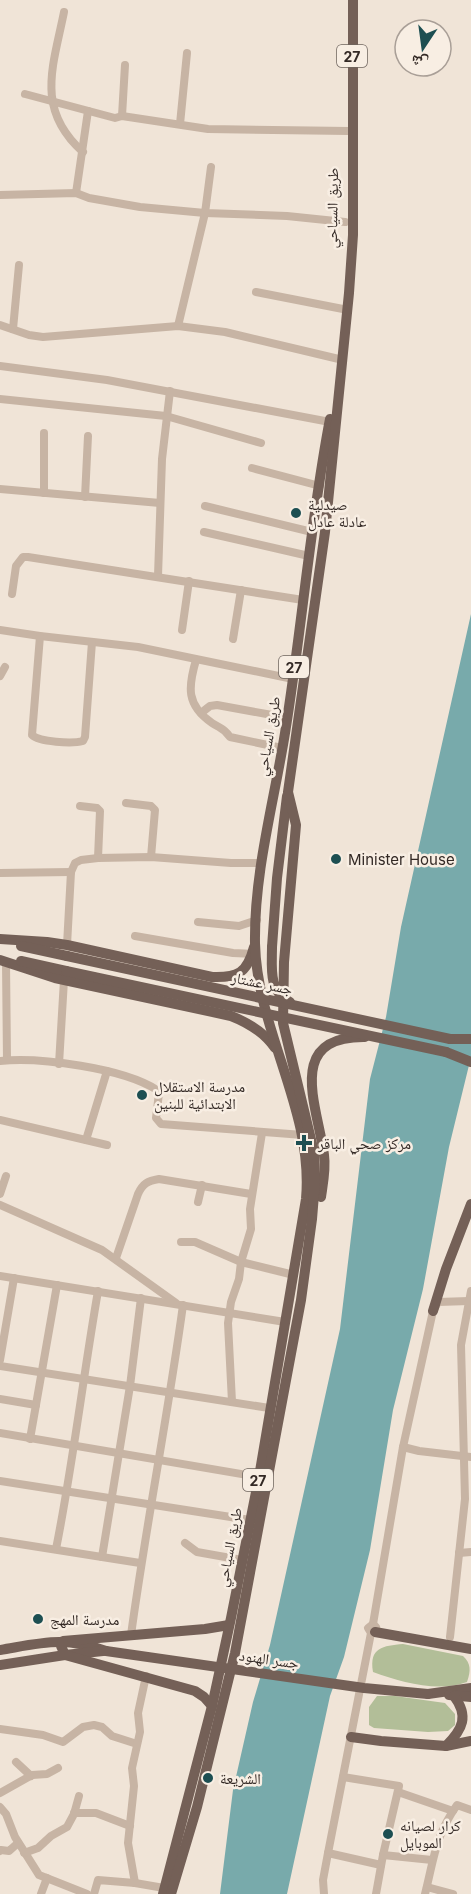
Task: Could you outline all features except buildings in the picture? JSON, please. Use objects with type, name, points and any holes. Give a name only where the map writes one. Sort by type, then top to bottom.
[{"type":"main road","name":"طريق السياحي","points":[[194,1798],[259,1477],[269,1408],[291,1324],[301,1300],[312,1219],[316,1167],[311,1134],[283,1023],[284,962],[296,825],[289,800],[289,784],[325,532],[348,307],[353,235],[353,0]]},
{"type":"main road","name":"طريق السياحي","points":[[348,307],[345,222],[352,112]]},
{"type":"main road","name":"طريق السياحي","points":[[166,1892],[235,1653],[291,1324],[294,1275],[308,1182],[303,1135],[268,1017],[254,954],[261,863],[287,721],[312,532],[330,422],[340,382]]},
{"type":"main road","points":[[289,784],[277,878],[272,981],[285,1000],[307,1008]]},
{"type":"main road","points":[[0,940],[229,978],[239,974],[254,954]]},
{"type":"main road","name":"جسر عشتار","points":[[67,951],[307,1008],[450,1039],[471,1039]]},
{"type":"main road","points":[[2,959],[231,1016],[266,1036],[282,1061]]},
{"type":"main road","name":"جسر عشتار","points":[[65,976],[380,1038],[446,1052],[471,1062]]},
{"type":"main road","points":[[301,1300],[325,1172],[325,1158],[311,1080],[314,1062],[321,1052],[340,1039],[380,1038]]},
{"type":"main road","points":[[433,1311],[446,1269],[471,1204]]},
{"type":"main road","points":[[0,1650],[58,1641],[229,1625]]},
{"type":"main road","points":[[374,1629],[471,1640]]},
{"type":"main road","points":[[374,1629],[471,1648]]},
{"type":"main road","points":[[58,1641],[82,1643],[106,1651]]},
{"type":"main road","points":[[58,1641],[65,1655],[195,1691],[212,1706]]},
{"type":"main road","points":[[53,1657],[58,1641]]},
{"type":"main road","points":[[0,1665],[106,1651]]},
{"type":"main road","name":"جسر الهنود","points":[[106,1651],[364,1688],[428,1694]]},
{"type":"main road","points":[[428,1694],[471,1690]]},
{"type":"main road","points":[[428,1694],[454,1696],[471,1690]]},
{"type":"main road","points":[[446,1746],[460,1730],[463,1721],[462,1712],[454,1696]]},
{"type":"main road","points":[[352,1734],[381,1741],[446,1746],[471,1741]]},
{"type":"street","points":[[64,12],[51,81],[52,102],[62,130],[83,152]]},
{"type":"street","points":[[180,123],[187,53]]},
{"type":"street","points":[[122,116],[125,65]]},
{"type":"street","points":[[25,94],[115,118],[122,116],[208,129],[349,131]]},
{"type":"street","points":[[76,193],[88,111]]},
{"type":"street","points":[[178,326],[205,213],[211,167]]},
{"type":"street","points":[[0,195],[76,193],[89,198],[140,207],[345,222]]},
{"type":"street","points":[[13,329],[19,265]]},
{"type":"street","points":[[256,292],[348,307]]},
{"type":"street","points":[[0,325],[43,337],[178,326],[225,332],[343,360]]},
{"type":"street","points":[[0,366],[83,376],[330,422]]},
{"type":"street","points":[[158,576],[160,503],[170,391]]},
{"type":"street","points":[[0,399],[104,408],[166,417],[261,443]]},
{"type":"street","points":[[44,432],[44,493]]},
{"type":"street","points":[[85,497],[88,436]]},
{"type":"street","points":[[252,468],[320,486]]},
{"type":"street","points":[[0,489],[160,503]]},
{"type":"street","points":[[205,506],[312,532]]},
{"type":"street","points":[[204,532],[309,556]]},
{"type":"street","points":[[12,594],[16,566],[23,557],[303,600]]},
{"type":"street","points":[[182,630],[189,581]]},
{"type":"street","points":[[233,639],[241,590]]},
{"type":"street","points":[[0,630],[138,647],[293,679]]},
{"type":"street","points":[[40,636],[32,735],[38,739],[71,743],[83,741],[85,737],[92,642]]},
{"type":"street","points":[[196,660],[189,691],[201,713],[226,730],[230,737],[282,748]]},
{"type":"street","points":[[0,676],[5,667]]},
{"type":"street","points":[[201,713],[210,706],[217,705],[272,715],[287,721]]},
{"type":"street","points":[[126,803],[151,806],[155,810],[152,857]]},
{"type":"street","points":[[80,806],[97,808],[100,812],[98,858]]},
{"type":"street","points":[[67,951],[71,872],[75,863],[98,858],[152,857],[261,863]]},
{"type":"street","points":[[0,873],[71,872]]},
{"type":"street","points":[[198,922],[239,926],[257,920]]},
{"type":"street","points":[[135,936],[233,953],[254,954]]},
{"type":"street","points":[[2,959],[3,1061],[59,1064],[107,1071],[127,1077],[157,1090],[159,1093],[156,1118],[161,1124],[303,1135]]},
{"type":"street","points":[[59,1064],[65,976]]},
{"type":"street","points":[[86,1140],[107,1071]]},
{"type":"street","points":[[0,1120],[107,1145]]},
{"type":"street","points":[[232,1402],[228,1338],[229,1312],[251,1229],[250,1209],[262,1133]]},
{"type":"street","points":[[0,1194],[6,1176]]},
{"type":"street","points":[[116,1258],[142,1185],[148,1181],[159,1179],[252,1194]]},
{"type":"street","points":[[198,1202],[202,1185]]},
{"type":"street","points":[[0,1205],[87,1242],[116,1258],[180,1304]]},
{"type":"street","points":[[181,1242],[204,1244],[220,1254],[241,1262],[294,1275]]},
{"type":"street","points":[[0,1276],[291,1324]]},
{"type":"street","points":[[0,1360],[14,1278]]},
{"type":"street","points":[[30,1439],[57,1285]]},
{"type":"street","points":[[56,1549],[98,1291]]},
{"type":"street","points":[[450,1637],[459,1553],[467,1513],[467,1418],[461,1345],[469,1313],[471,1291]]},
{"type":"street","points":[[102,1557],[130,1386],[141,1298]]},
{"type":"street","points":[[322,1894],[328,1853],[374,1629],[403,1447],[433,1311],[438,1302],[469,1300]]},
{"type":"street","points":[[131,1635],[140,1563],[171,1391],[180,1304]]},
{"type":"street","points":[[0,1366],[269,1408]]},
{"type":"street","points":[[0,1399],[36,1405]]},
{"type":"street","points":[[0,1433],[259,1477]]},
{"type":"street","points":[[403,1447],[468,1456]]},
{"type":"street","points":[[0,1481],[250,1520]]},
{"type":"street","points":[[0,1541],[140,1563]]},
{"type":"street","points":[[185,1543],[197,1552],[242,1560]]},
{"type":"street","points":[[459,1553],[471,1552]]},
{"type":"street","points":[[135,1883],[129,1856],[134,1786],[132,1768],[140,1732],[138,1713],[146,1676]]},
{"type":"street","points":[[0,1729],[43,1736],[63,1742],[83,1727],[93,1725],[102,1727],[112,1736],[137,1744]]},
{"type":"street","points":[[16,1762],[31,1776]]},
{"type":"street","points":[[0,1793],[31,1776],[47,1774],[58,1768]]},
{"type":"street","points":[[343,1777],[399,1786],[376,1894]]},
{"type":"street","points":[[398,1792],[455,1808],[471,1810]]},
{"type":"street","points":[[24,1853],[38,1848],[51,1836],[66,1827],[74,1813],[78,1796]]},
{"type":"street","points":[[0,1807],[6,1814],[18,1843],[39,1875],[87,1894]]},
{"type":"street","points":[[453,1894],[426,1890],[435,1844],[455,1808]]},
{"type":"street","points":[[74,1813],[96,1813],[130,1826]]},
{"type":"street","points":[[0,1851],[9,1851],[18,1843]]},
{"type":"street","points":[[328,1853],[381,1865]]},
{"type":"street","points":[[383,1855],[432,1860]]},
{"type":"street","points":[[41,1894],[47,1878]]},
{"type":"street","points":[[94,1894],[98,1880],[135,1883],[166,1892]]},
{"type":"green space","points":[[403,1644],[463,1656],[470,1668],[467,1682],[444,1686],[420,1685],[373,1672],[373,1657],[379,1649]]},
{"type":"green space","points":[[377,1696],[395,1696],[445,1703],[455,1714],[455,1725],[448,1731],[428,1732],[374,1728],[369,1725],[369,1707]]},
{"type":"water","points":[[471,614],[471,1057],[449,1147],[423,1289],[393,1410],[370,1550],[344,1657],[330,1696],[287,1894],[220,1894],[233,1790],[253,1702],[270,1645],[340,1329],[370,1079],[386,1017],[401,927]]},
{"type":"place","name":"صيدلية عادلة عادل","points":[[296,513]]},
{"type":"place","name":"Minister House","points":[[336,859]]},
{"type":"place","name":"مدرسة الاستقلال الابتدائية للبنين","points":[[142,1095]]},
{"type":"place","name":"مركز صحي الباقر","points":[[304,1143]]},
{"type":"place","name":"مدرسة المهج","points":[[38,1619]]},
{"type":"place","name":"الشريعة","points":[[208,1778]]},
{"type":"place","name":"كرار لصيانه الموبايل","points":[[388,1834]]}]
